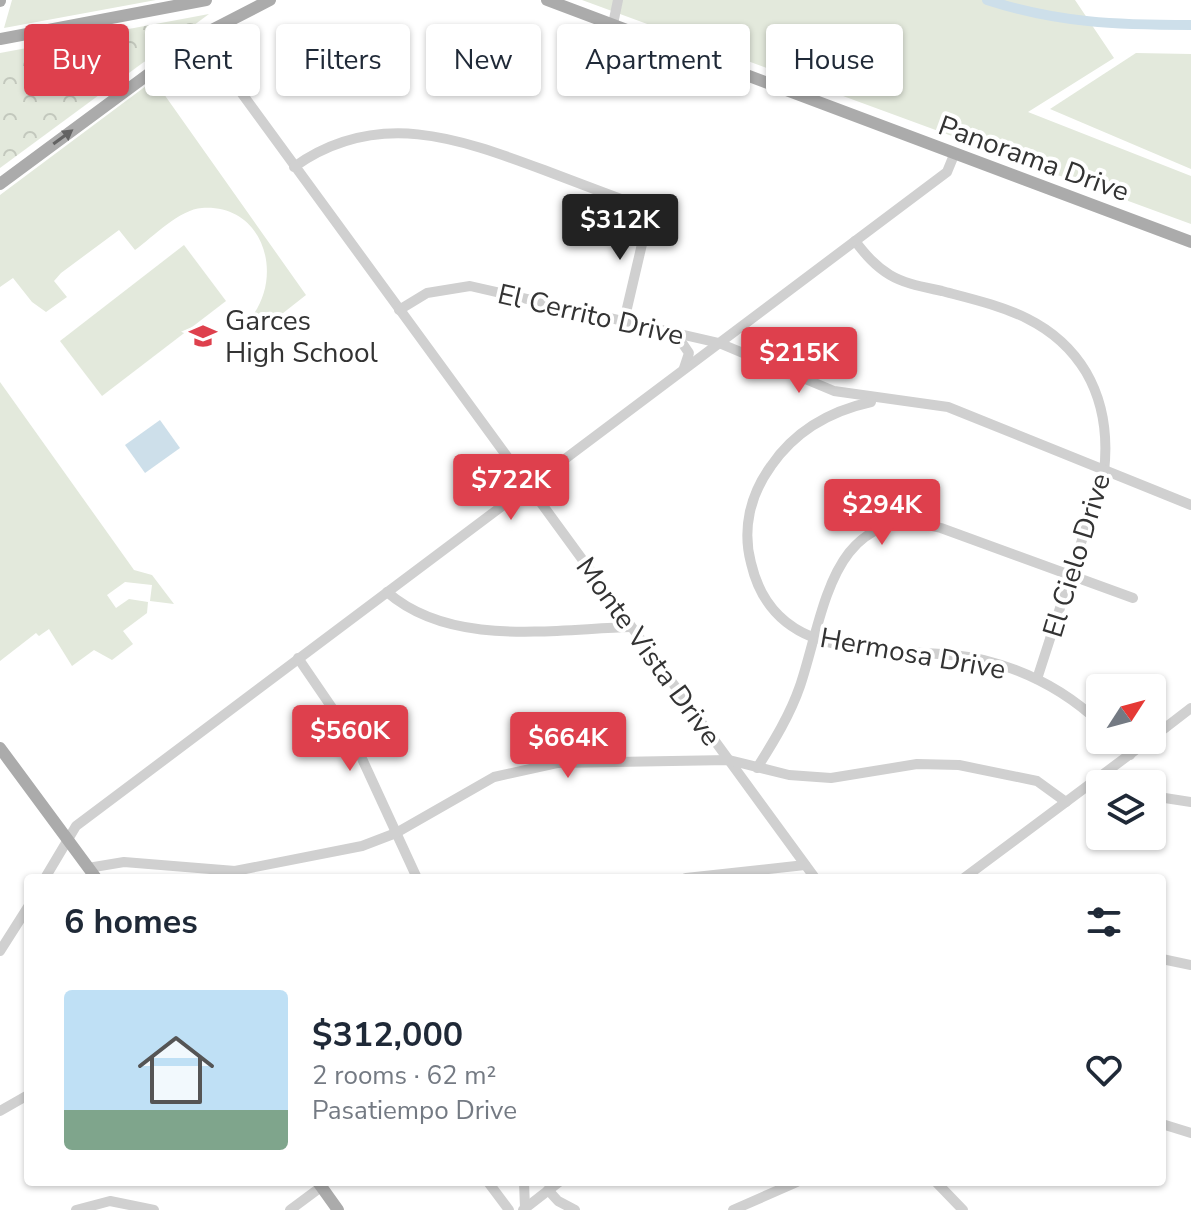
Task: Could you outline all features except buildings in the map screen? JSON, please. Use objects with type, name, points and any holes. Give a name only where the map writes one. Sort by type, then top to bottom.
[{"type":"main road","points":[[0,39],[206,0]]},
{"type":"main road","points":[[223,24],[270,0]]},
{"type":"main road","name":"Panorama Drive","points":[[547,0],[1191,242]]},
{"type":"main road","points":[[554,0],[608,23]]},
{"type":"main road","points":[[0,184],[145,77]]},
{"type":"main road","points":[[0,748],[92,873]]},
{"type":"main road","points":[[320,1186],[338,1210]]},
{"type":"street","points":[[608,23],[618,0]]},
{"type":"street","name":"Monte Vista Drive","points":[[243,96],[812,874]]},
{"type":"street","points":[[294,167],[329,145],[355,137],[386,133],[435,136],[483,148],[670,217]]},
{"type":"street","points":[[47,874],[76,826],[947,172],[954,155]]},
{"type":"street","points":[[624,321],[650,210]]},
{"type":"street","name":"El Cielo Drive","points":[[855,241],[870,259],[893,277],[1005,307],[1055,336],[1081,364],[1098,399],[1106,436],[1104,472],[1037,679]]},
{"type":"street","name":"El Cerrito Drive","points":[[399,310],[440,288],[470,286],[719,343],[834,391],[911,399],[948,407],[1191,505]]},
{"type":"street","points":[[674,333],[685,342],[689,353],[683,371]]},
{"type":"street","name":"Hermosa Drive","points":[[889,399],[836,412],[803,432],[771,466],[752,503],[748,552],[758,584],[776,612],[814,639],[850,649],[982,660],[1037,679],[1086,711]]},
{"type":"street","points":[[757,768],[790,709],[838,565],[869,535],[896,524],[941,528],[1133,598]]},
{"type":"street","points":[[387,592],[407,609],[461,626],[503,630],[631,627]]},
{"type":"street","points":[[298,658],[352,737],[415,874]]},
{"type":"street","points":[[1166,727],[1191,708]]},
{"type":"street","points":[[1111,770],[1130,755]]},
{"type":"street","points":[[92,873],[124,862],[212,871],[257,868],[362,846],[396,833],[473,786],[516,770],[557,763],[729,760],[789,775],[831,778],[917,764],[959,765],[1037,781],[1066,802]]},
{"type":"street","points":[[969,874],[1086,788]]},
{"type":"street","points":[[1166,798],[1191,802]]},
{"type":"street","points":[[1166,800],[1191,810]]},
{"type":"street","points":[[723,874],[805,865]]},
{"type":"street","points":[[0,951],[24,913]]},
{"type":"street","points":[[1166,960],[1191,965]]},
{"type":"street","points":[[0,1111],[24,1097]]},
{"type":"street","points":[[1166,1125],[1191,1133]]},
{"type":"street","points":[[290,1210],[317,1186]]},
{"type":"street","points":[[491,1186],[509,1210]]},
{"type":"street","points":[[525,1186],[530,1208]]},
{"type":"street","points":[[530,1208],[554,1186]]},
{"type":"street","points":[[733,1210],[756,1206],[790,1186]]},
{"type":"street","points":[[940,1186],[963,1210]]},
{"type":"street","points":[[548,1190],[558,1201],[575,1210]]},
{"type":"street","points":[[76,1210],[110,1201],[154,1210]]},
{"type":"green space","points":[[12,0],[156,0],[24,24],[4,28]]},
{"type":"green space","points":[[582,0],[1075,0],[1114,58],[1028,112],[1191,176],[1191,224],[843,96],[903,96],[903,24],[766,24],[766,68],[750,62],[750,24],[647,24]]},
{"type":"green space","points":[[209,14],[195,24],[155,24]]},
{"type":"green space","points":[[145,26],[145,61],[129,73],[129,29]]},
{"type":"green space","points":[[24,49],[24,96],[98,96],[0,168],[0,53]]},
{"type":"green space","points":[[1136,53],[1191,54],[1191,169],[1050,109]]},
{"type":"green space","points":[[145,87],[145,96],[165,96],[306,295],[259,332],[250,319],[261,302],[266,283],[267,264],[262,246],[254,230],[241,218],[223,210],[202,208],[185,213],[167,224],[135,250],[119,230],[61,273],[54,281],[67,297],[46,312],[32,302],[13,278],[0,287],[0,195]]},
{"type":"green space","points":[[184,245],[226,301],[102,396],[60,341]]},
{"type":"green space","points":[[0,382],[134,570],[152,575],[174,604],[150,601],[152,585],[125,582],[107,595],[116,608],[129,599],[148,602],[147,613],[123,631],[133,644],[112,660],[94,650],[72,666],[49,629],[39,636],[36,633],[0,661]]},
{"type":"water","points":[[160,420],[180,448],[145,473],[125,445]]},
{"type":"waterway","points":[[987,0],[1039,14],[1088,21],[1191,25]]},
{"type":"place","name":"Garces High School","points":[[203,336]]}]
